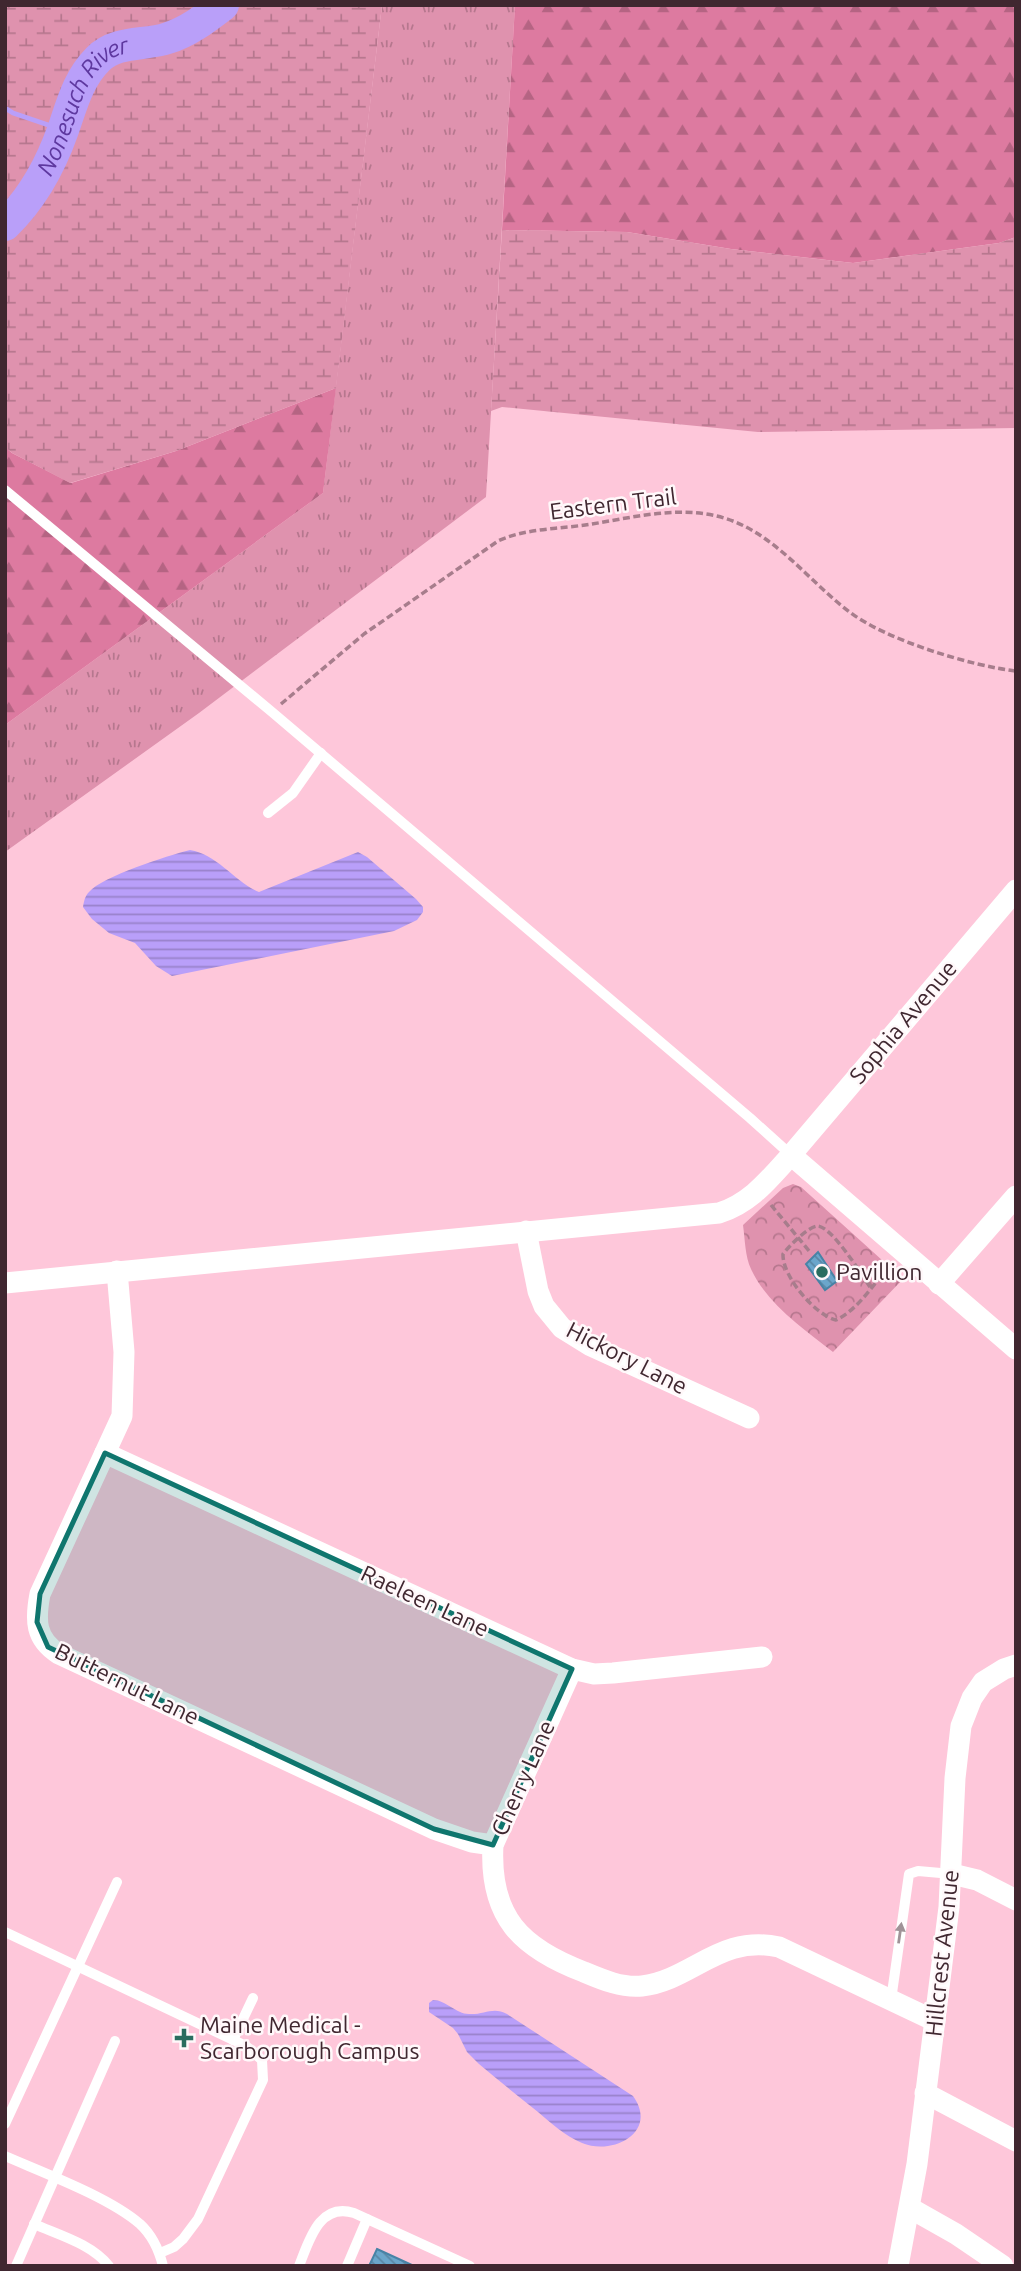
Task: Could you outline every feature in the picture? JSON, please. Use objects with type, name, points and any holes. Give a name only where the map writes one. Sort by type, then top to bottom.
[{"type":"street","name":"Sophia Avenue","points":[[5,1283],[719,1213],[746,1201],[758,1190],[1016,890]]},
{"type":"street","points":[[790,1155],[1016,1349]]},
{"type":"street","points":[[939,1284],[1016,1196]]},
{"type":"street","name":"Hickory Lane","points":[[527,1231],[538,1291],[544,1306],[562,1328],[591,1346],[749,1418]]},
{"type":"street","name":"Butternut Lane","points":[[117,1271],[124,1352],[122,1416],[40,1594],[37,1622],[41,1638],[48,1647],[434,1829],[472,1842],[493,1845]]},
{"type":"street","name":"Raeleen Lane","points":[[105,1453],[572,1669],[594,1674],[613,1674],[762,1657]]},
{"type":"street","name":"Hillcrest Avenue","points":[[898,2266],[910,2208],[935,2021],[952,1874],[955,1778],[961,1726],[966,1710],[983,1682],[1004,1668],[1016,1665]]},
{"type":"street","name":"Cherry Lane","points":[[572,1669],[493,1845],[492,1862],[499,1898],[506,1917],[518,1934],[533,1947],[582,1971],[618,1984],[643,1986],[680,1973],[726,1950],[765,1944],[779,1947],[935,2021]]},
{"type":"street","points":[[952,1874],[977,1880],[1016,1900]]},
{"type":"street","points":[[925,2093],[1016,2141]]},
{"type":"street","points":[[910,2208],[956,2234],[1003,2266]]},
{"type":"lane","points":[[5,490],[321,753],[790,1155]]},
{"type":"lane","points":[[268,813],[293,793],[321,753]]},
{"type":"lane","points":[[891,2000],[909,1874],[918,1871],[952,1874]]},
{"type":"lane","points":[[5,2124],[117,1882]]},
{"type":"lane","points":[[5,1932],[233,2040],[252,2050],[262,2060],[263,2080],[198,2219],[183,2239],[174,2247],[160,2253]]},
{"type":"lane","points":[[233,2040],[253,1998]]},
{"type":"lane","points":[[16,2266],[115,2041]]},
{"type":"lane","points":[[5,2092],[18,2097]]},
{"type":"lane","points":[[5,2156],[124,2213],[140,2224],[160,2253],[163,2266]]},
{"type":"lane","points":[[299,2266],[314,2231],[325,2217],[342,2210],[367,2218],[470,2266]]},
{"type":"lane","points":[[347,2266],[367,2218]]},
{"type":"lane","points":[[34,2224],[91,2250],[109,2266]]},
{"type":"path","name":"Eastern Trail","points":[[272,712],[364,634],[498,541],[522,532],[554,530],[677,512],[711,515],[750,529],[769,542],[849,612],[872,627],[961,659],[1016,671]]},
{"type":"path","points":[[758,1190],[810,1252]]},
{"type":"path","points":[[870,1287],[846,1252],[825,1228],[813,1227],[783,1254],[782,1258],[798,1289],[821,1314],[836,1320],[845,1316],[902,1252]]},
{"type":"highlighted area","points":[[105,1453],[572,1669],[493,1845],[434,1829],[48,1647],[37,1622],[40,1594]]},
{"type":"green space","points":[[5,5],[382,5],[336,388],[176,451],[70,483],[5,447]]},
{"type":"green space","points":[[382,5],[515,5],[486,497],[199,713],[5,852],[5,725],[323,493]]},
{"type":"green space","points":[[515,5],[1016,5],[1016,237],[999,243],[853,263],[731,249],[627,232],[502,230]]},
{"type":"green space","points":[[502,230],[627,232],[731,249],[853,263],[999,243],[1016,237],[1016,428],[758,432],[502,407],[491,411]]},
{"type":"green space","points":[[336,388],[323,493],[5,725],[5,447],[71,483],[176,451]]},
{"type":"green space","points":[[793,1184],[801,1187],[903,1279],[833,1352],[776,1305],[758,1282],[748,1259],[743,1225],[783,1188]]},
{"type":"shaded area","points":[[190,850],[209,857],[259,892],[358,852],[416,899],[423,907],[423,912],[417,920],[394,931],[172,976],[156,966],[135,943],[109,933],[92,919],[83,907],[89,892],[107,880],[136,867]]},
{"type":"shaded area","points":[[433,2000],[464,2013],[497,2011],[507,2014],[633,2096],[640,2109],[636,2130],[629,2138],[607,2146],[594,2146],[570,2137],[467,2052],[453,2028],[429,2012],[429,2003]]},
{"type":"building","name":"Pavillion","points":[[818,1252],[837,1281],[825,1290],[806,1264]]},
{"type":"building","points":[[377,2249],[414,2266],[369,2266]]},
{"type":"waterway","name":"Nonesuch River","points":[[5,225],[24,204],[40,180],[58,143],[81,83],[98,59],[122,46],[175,35],[197,24],[223,5]]},
{"type":"waterway","points":[[5,108],[63,130]]},
{"type":"place","name":"Pavillion","points":[[822,1272]]},
{"type":"place","name":"Maine Medical - Scarborough Campus","points":[[184,2038]]}]
